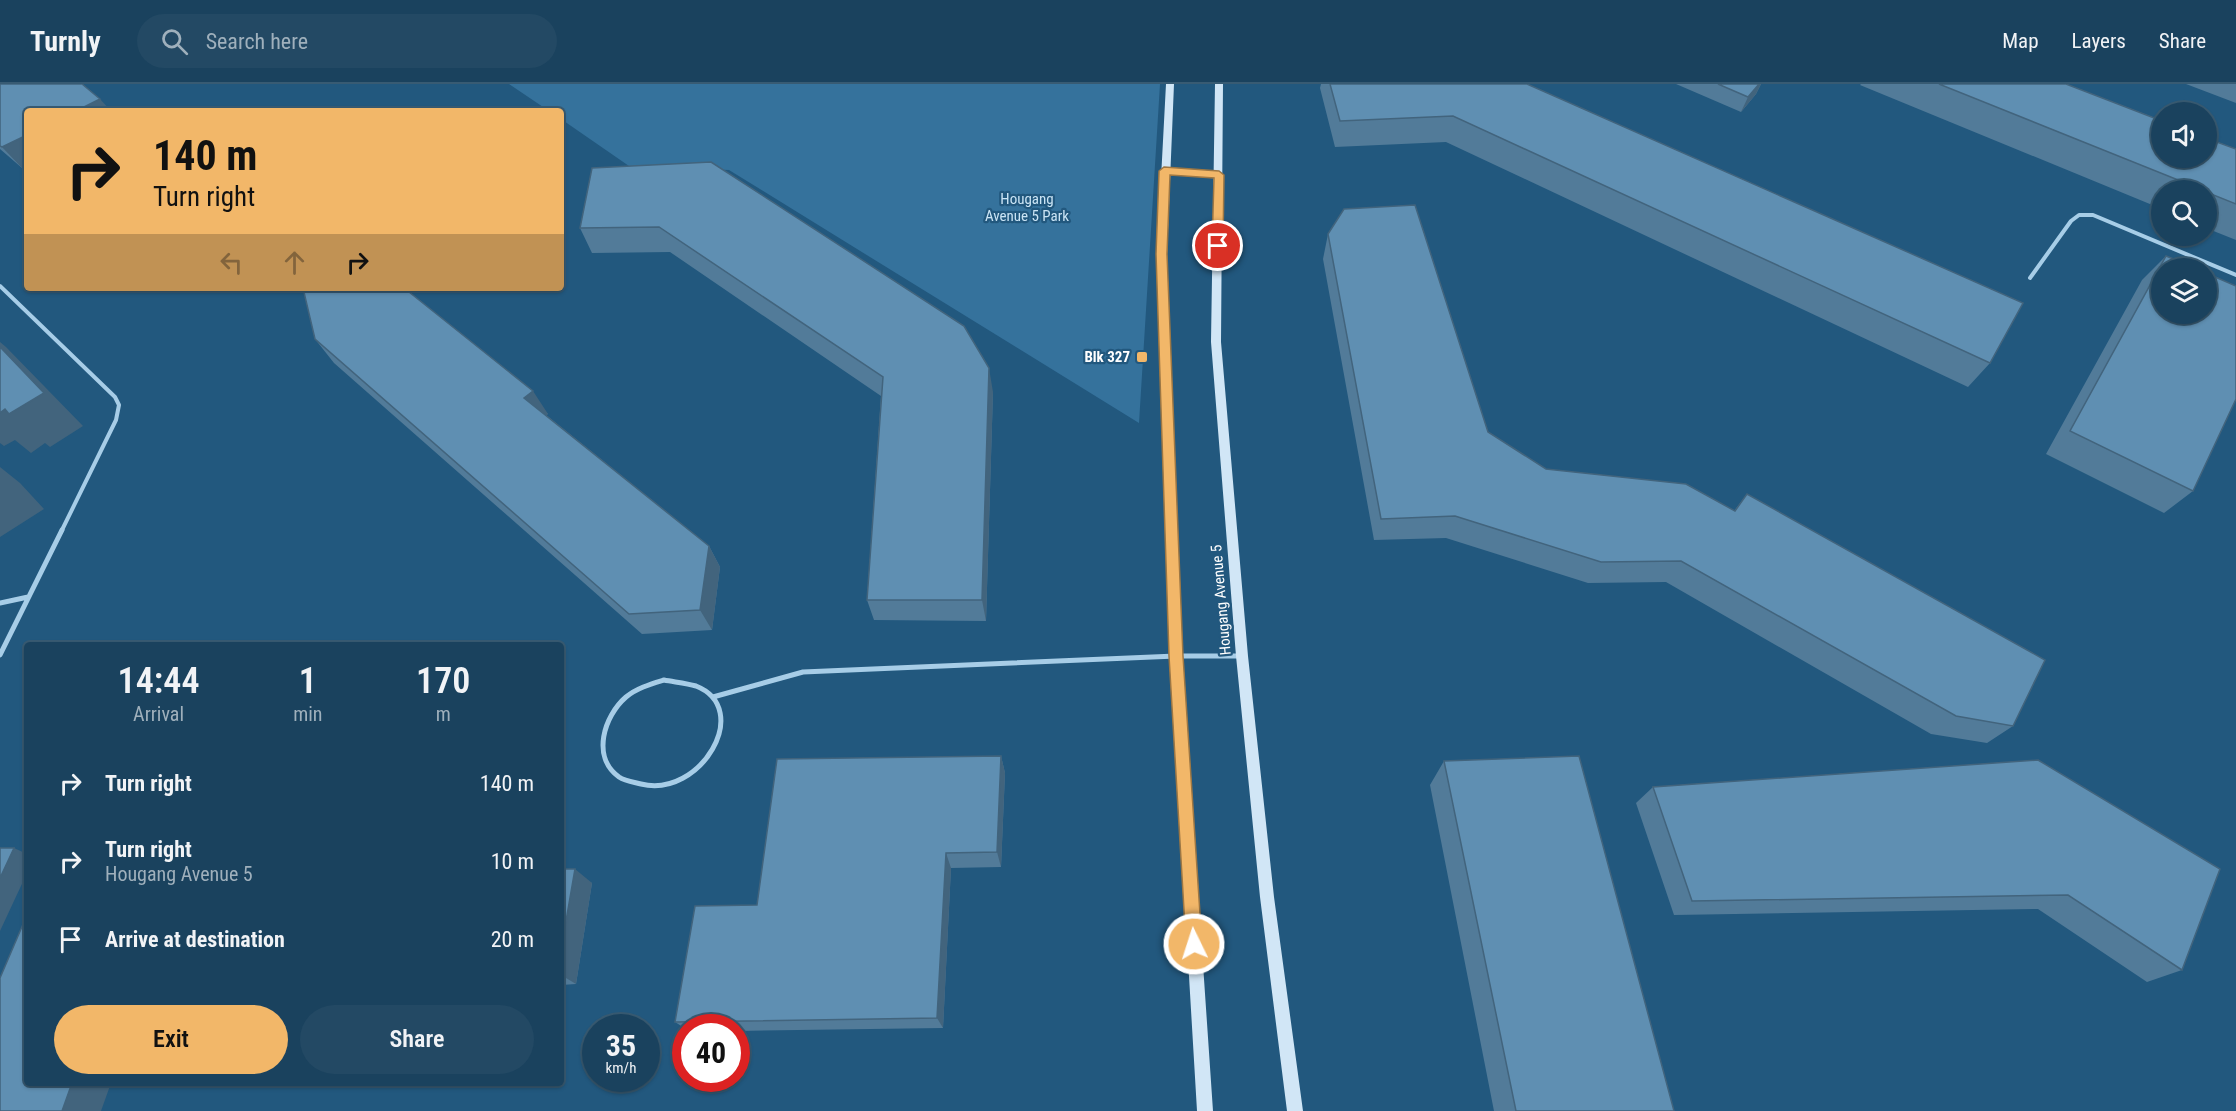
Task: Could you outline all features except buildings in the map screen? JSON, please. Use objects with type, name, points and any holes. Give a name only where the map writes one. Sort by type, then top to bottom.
[{"type":"street","points":[[1170,84],[1164,171],[1162,254],[1176,656],[1205,1111]]},
{"type":"street","name":"Hougang Avenue 5","points":[[1219,84],[1216,342],[1242,656],[1267,897],[1295,1111]]},
{"type":"lane","points":[[1164,171],[1219,175]]},
{"type":"lane","points":[[2030,279],[2075,215],[2083,213],[2093,214],[2236,275]]},
{"type":"lane","points":[[0,286],[115,397],[119,405],[116,420],[0,654]]},
{"type":"lane","points":[[0,603],[28,597]]},
{"type":"lane","points":[[713,697],[803,672],[1176,656],[1242,656]]},
{"type":"lane","points":[[664,681],[683,681],[700,686],[713,697],[721,712],[722,730],[716,747],[706,763],[690,776],[672,784],[652,788],[633,784],[618,777],[607,763],[602,746],[604,729],[613,712],[626,697],[644,686],[664,681]]},
{"type":"green space","name":"Hougang Avenue 5 Park","points":[[509,84],[1160,84],[1139,423],[729,170],[629,166],[564,121],[564,108],[545,108]]},
{"type":"place","name":"Blk 327","points":[[1142,357]]},
{"type":"route","points":[[1194,944],[1176,656],[1162,254],[1164,171],[1219,175],[1218,246]]}]
